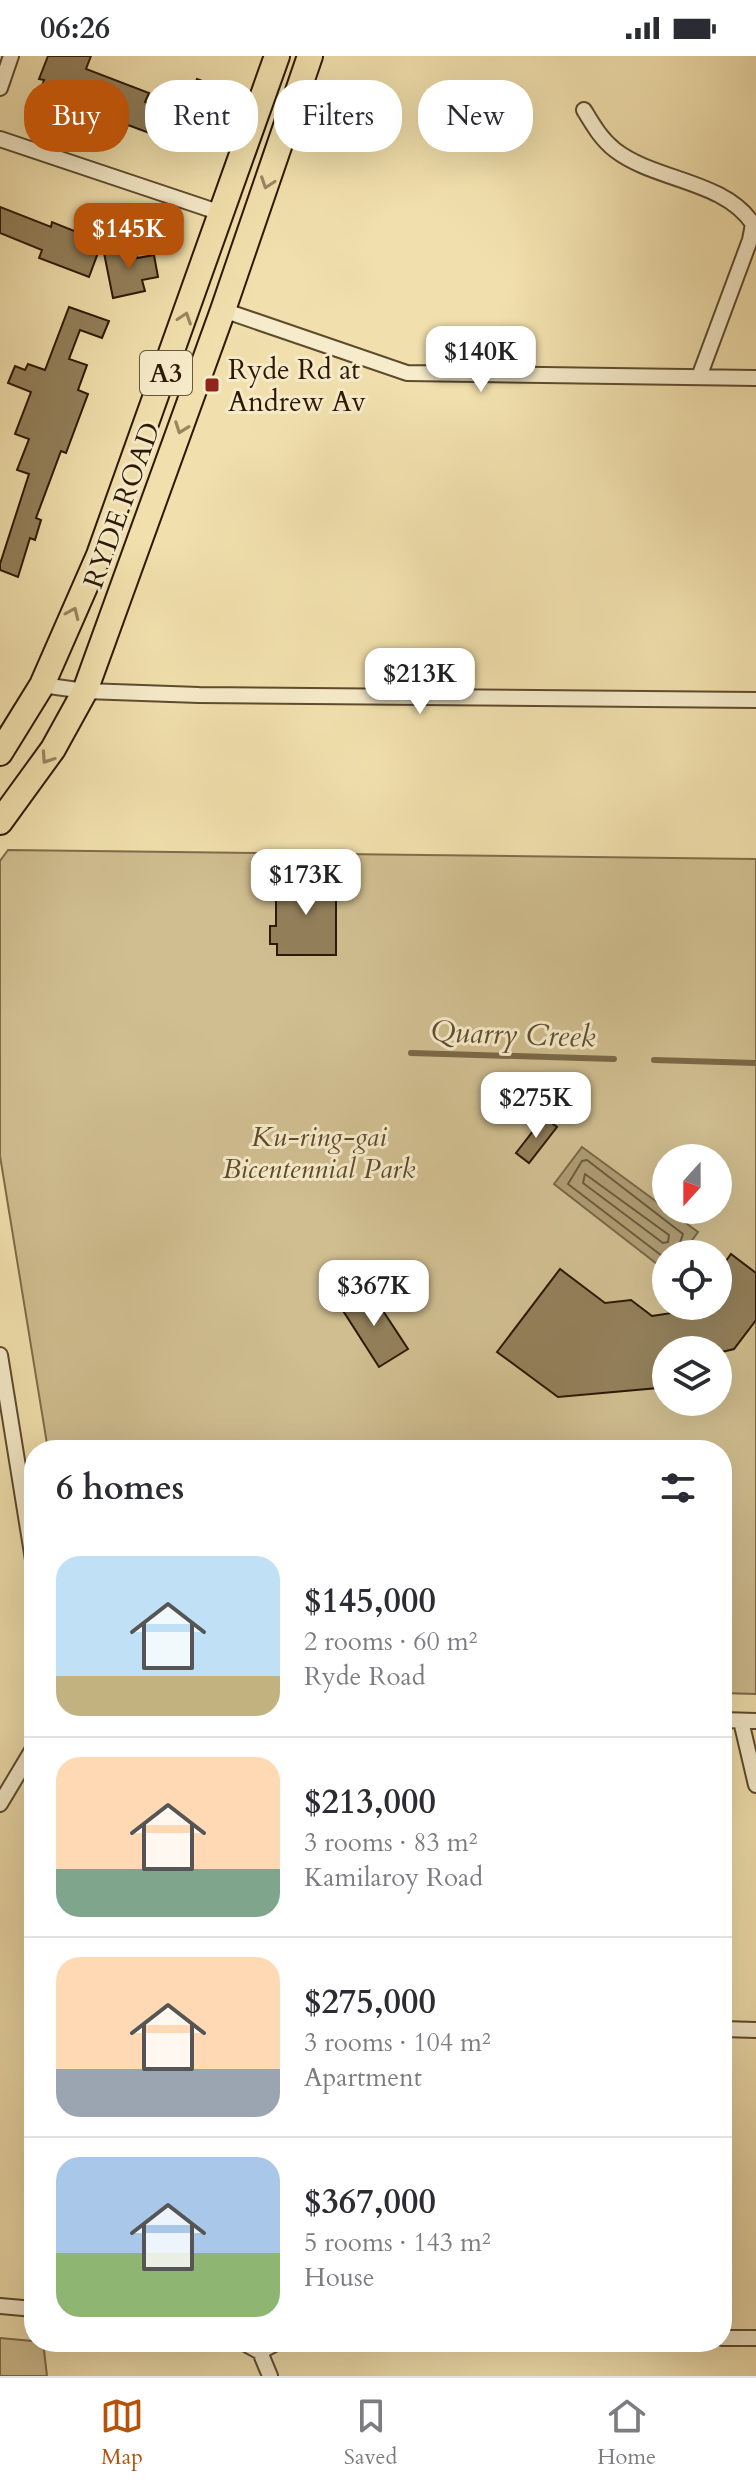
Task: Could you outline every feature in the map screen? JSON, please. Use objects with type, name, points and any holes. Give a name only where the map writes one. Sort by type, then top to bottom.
[{"type":"highway","name":"RYDE ROAD","points":[[0,753],[42,685],[104,540],[277,56]]},
{"type":"highway","name":"RYDE ROAD","points":[[0,822],[53,749],[85,691],[223,310],[310,56]]},
{"type":"street","points":[[0,88],[11,56]]},
{"type":"street","points":[[584,110],[597,131],[616,151],[722,198],[744,210],[754,223],[699,377]]},
{"type":"street","points":[[0,139],[221,213]]},
{"type":"street","points":[[223,310],[407,373],[756,378]]},
{"type":"street","points":[[42,685],[85,691],[756,700]]},
{"type":"street","points":[[0,1355],[24,1504]]},
{"type":"street","points":[[748,1721],[756,1785]]},
{"type":"street","points":[[0,1804],[24,1764]]},
{"type":"street","points":[[732,2029],[756,2030]]},
{"type":"street","points":[[0,2306],[24,2308]]},
{"type":"street","points":[[732,2338],[756,2338]]},
{"type":"street","points":[[260,2352],[270,2376]]},
{"type":"green space","name":"Ku-ring-gai Bicentennial Park","points":[[8,850],[756,859],[756,1694],[732,1693],[732,1440],[46,1440],[0,1156],[0,861]]},
{"type":"green space","points":[[0,2338],[24,2340],[24,2352],[44,2352],[47,2376],[0,2376]]},
{"type":"water","points":[[582,1147],[652,1198],[652,1224],[687,1224],[698,1232],[692,1240],[652,1240],[652,1260],[554,1184]]},
{"type":"building","points":[[48,56],[91,56],[86,69],[115,80],[44,80],[39,79]]},
{"type":"building","points":[[129,85],[145,91],[145,131],[129,125]]},
{"type":"building","points":[[0,207],[51,227],[52,222],[102,242],[89,277],[39,258],[42,250],[0,233]]},
{"type":"building","points":[[135,246],[137,258],[154,255],[158,277],[142,280],[145,291],[113,298],[104,253]]},
{"type":"building","points":[[69,307],[109,321],[102,338],[80,330],[69,359],[87,365],[78,390],[88,394],[66,453],[61,451],[36,518],[41,520],[35,540],[30,538],[18,577],[0,570],[0,564],[29,474],[17,470],[29,439],[15,434],[31,392],[8,383],[15,366],[25,370],[28,364],[45,370]]},
{"type":"building","points":[[289,876],[336,877],[336,955],[277,955],[277,944],[270,944],[270,926],[276,926],[276,886],[289,886]]},
{"type":"building","points":[[544,1117],[557,1127],[529,1163],[516,1153]]},
{"type":"building","points":[[732,1255],[756,1273],[756,1320],[734,1349],[732,1336],[652,1336],[652,1389],[558,1397],[497,1352],[560,1269],[605,1303],[631,1300],[652,1316],[652,1320],[732,1320]]},
{"type":"building","points":[[368,1288],[408,1349],[379,1367],[340,1306]]},
{"type":"waterway","name":"Quarry Creek","points":[[411,1053],[614,1059]]},
{"type":"waterway","name":"Quarry Creek","points":[[654,1060],[756,1063]]},
{"type":"place","name":"Ryde Rd at Andrew Av","points":[[212,385]]}]
